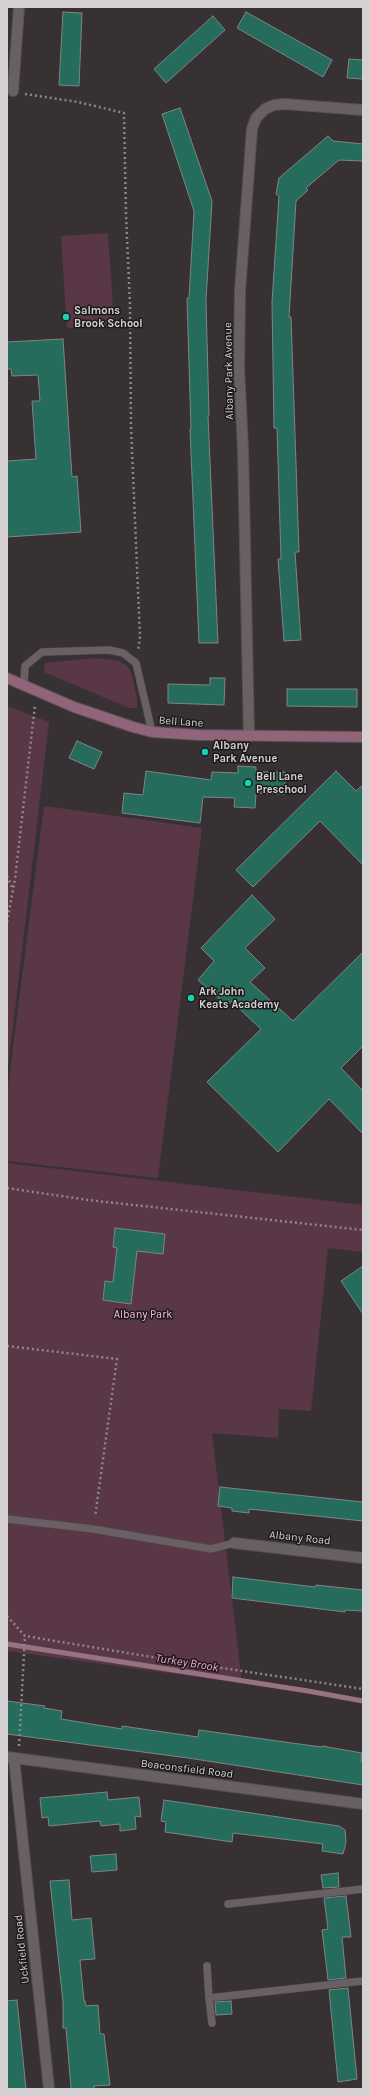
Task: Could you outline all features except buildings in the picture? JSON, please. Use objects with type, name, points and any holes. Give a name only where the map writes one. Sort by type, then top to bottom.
[{"type":"street","points":[[13,91],[19,7]]},
{"type":"street","name":"Albany Park Avenue","points":[[249,736],[243,449],[239,368],[240,290],[252,129],[256,118],[265,109],[274,105],[285,104],[363,110]]},
{"type":"street","name":"Bell Lane","points":[[7,678],[74,707],[152,732],[180,735],[363,737]]},
{"type":"street","name":"Albany Road","points":[[234,1543],[363,1558]]},
{"type":"street","name":"Beaconsfield Road","points":[[13,1758],[363,1804]]},
{"type":"street","name":"Uckfield Road","points":[[13,1758],[49,2089]]},
{"type":"street","points":[[363,1804],[363,1814]]},
{"type":"lane","points":[[24,685],[25,666],[42,652],[109,650],[123,653],[136,663],[152,732]]},
{"type":"lane","points":[[7,1519],[93,1529],[211,1549],[234,1543]]},
{"type":"lane","points":[[228,1904],[363,1888]]},
{"type":"lane","points":[[207,1966],[212,2023]]},
{"type":"lane","points":[[209,1998],[363,1981]]},
{"type":"path","points":[[13,91],[78,102],[124,113],[130,305],[131,427],[140,637],[136,663]]},
{"type":"path","points":[[7,922],[13,890],[37,690]]},
{"type":"path","points":[[7,876],[13,890]]},
{"type":"path","points":[[7,1188],[88,1200],[363,1230]]},
{"type":"path","points":[[7,1346],[117,1359],[93,1529]]},
{"type":"path","points":[[7,1616],[25,1636],[182,1662],[363,1689]]},
{"type":"path","points":[[13,1758],[25,1636]]},
{"type":"green space","points":[[108,233],[114,325],[67,328],[61,236]]},
{"type":"green space","points":[[95,658],[120,661],[128,667],[132,675],[137,699],[137,708],[129,708],[44,672],[45,663]]},
{"type":"green space","points":[[7,706],[49,722],[7,1077]]},
{"type":"green space","points":[[44,806],[202,828],[158,1178],[7,1161],[7,1094]]},
{"type":"green space","name":"Albany Park","points":[[7,1163],[363,1205],[363,1252],[328,1248],[311,1411],[279,1409],[278,1438],[212,1433],[242,1683],[7,1651]]},
{"type":"waterway","name":"Turkey Brook","points":[[7,1644],[363,1701]]},
{"type":"place","name":"Salmons Brook School","points":[[66,317]]},
{"type":"place","name":"Albany Park Avenue","points":[[205,752]]},
{"type":"place","name":"Bell Lane Preschool","points":[[248,783]]},
{"type":"place","name":"Ark John Keats Academy","points":[[191,998]]}]
